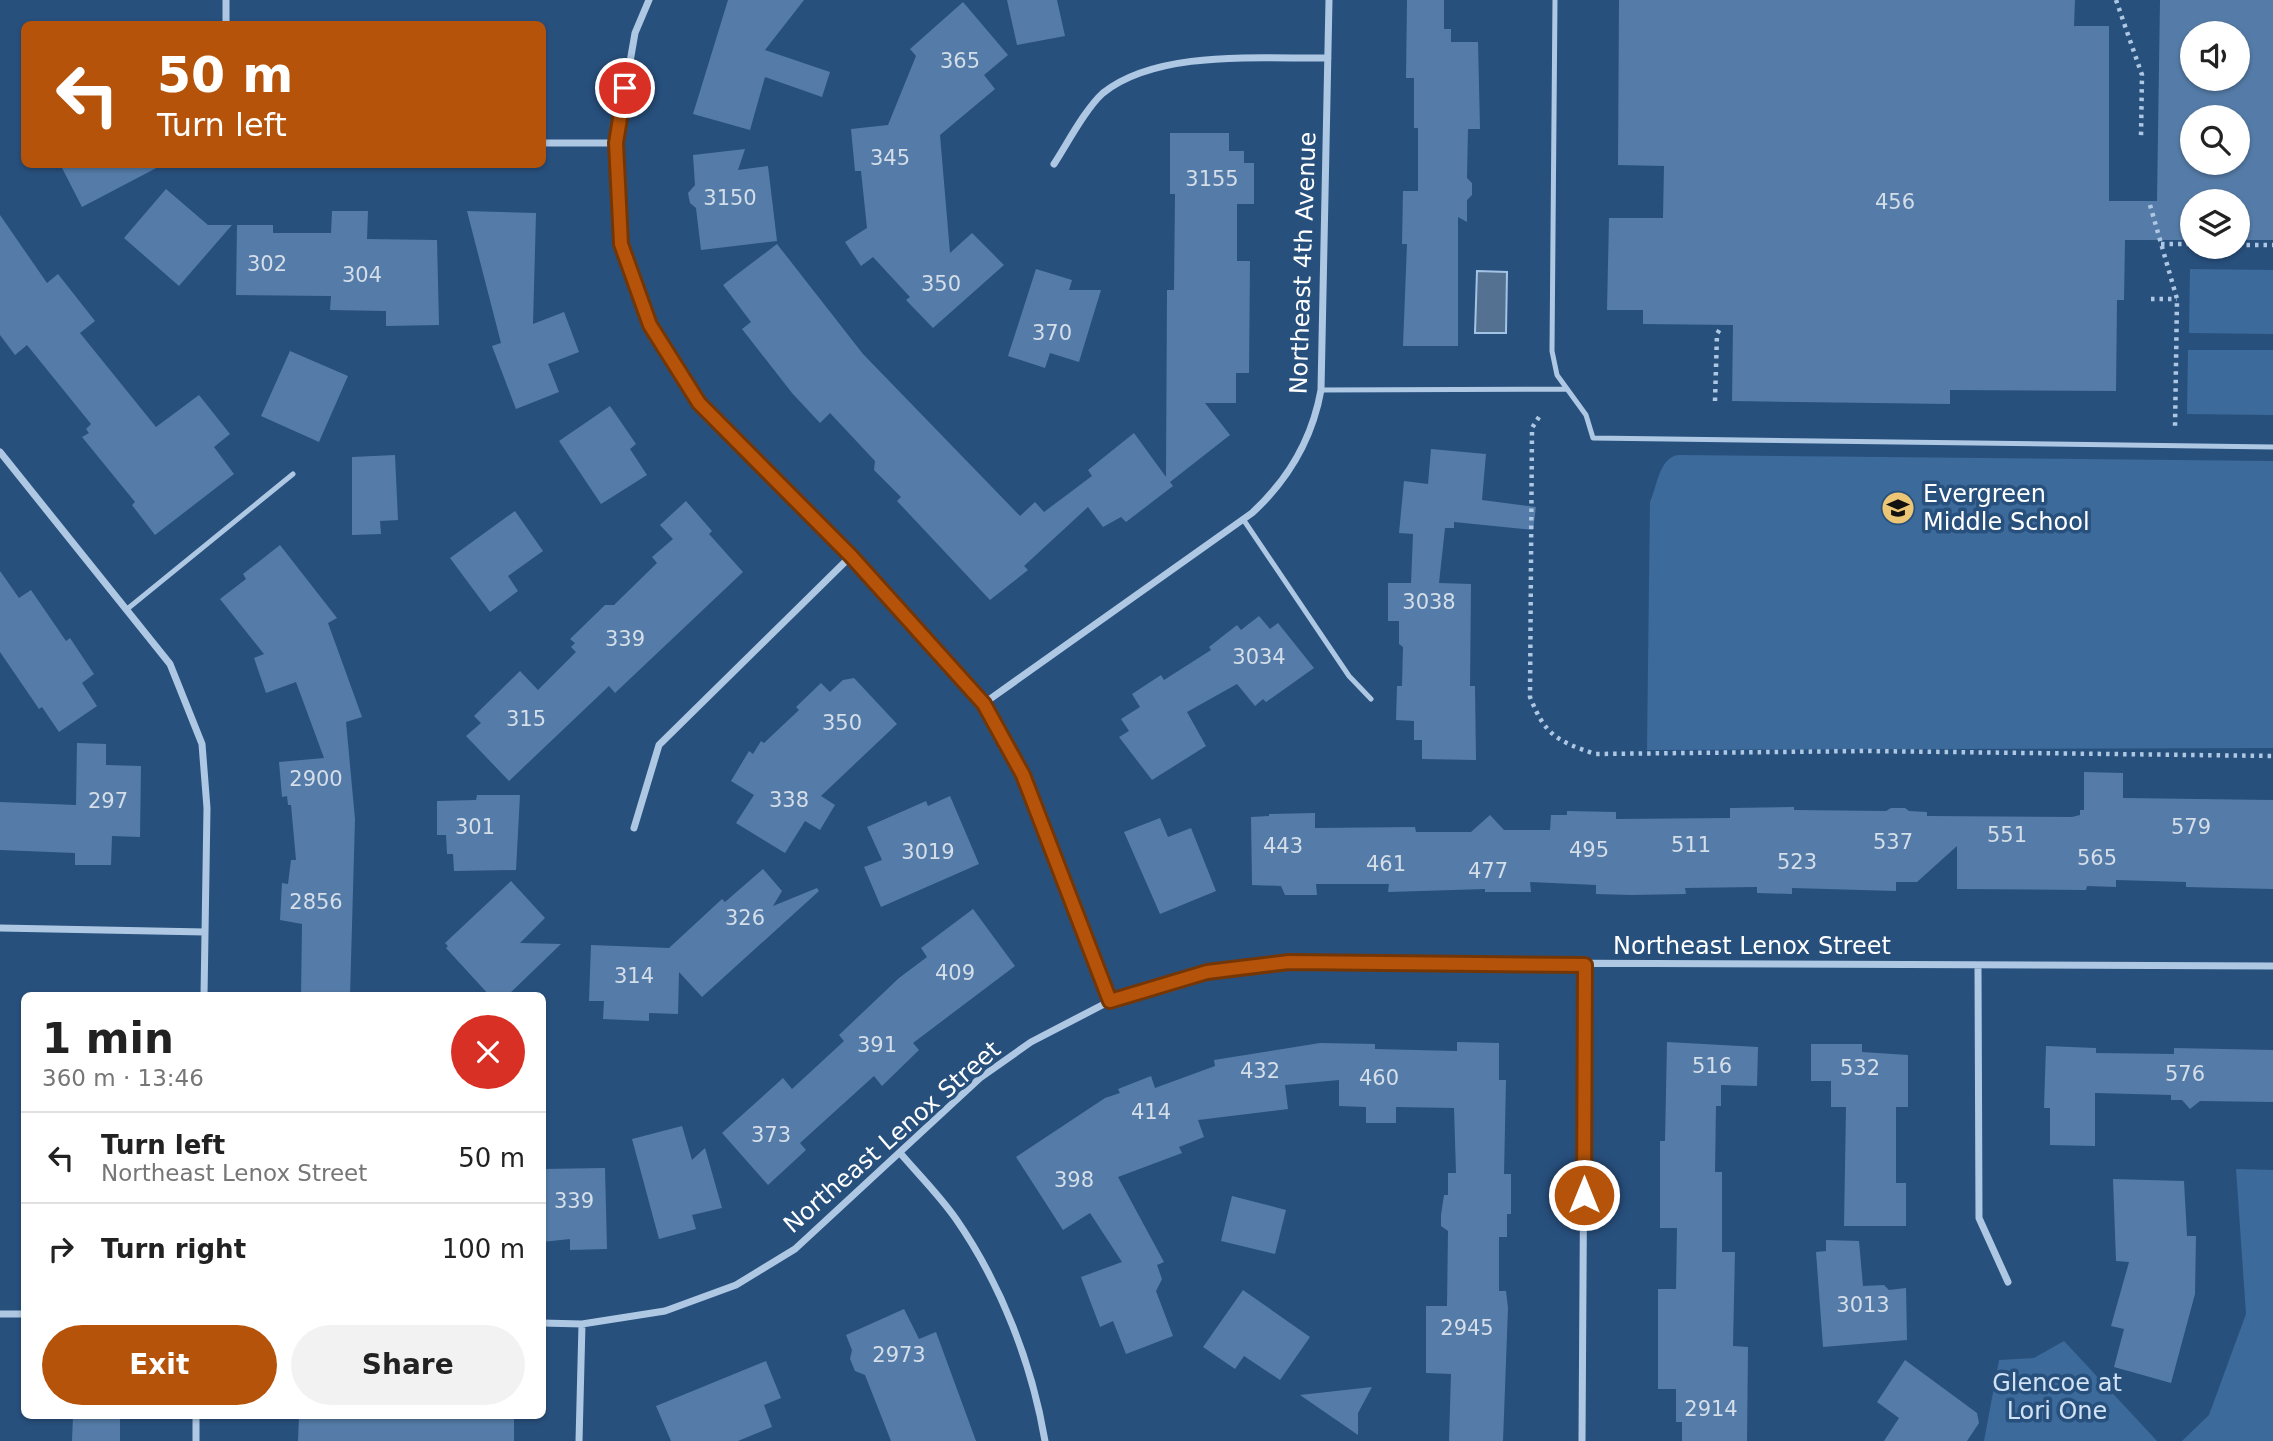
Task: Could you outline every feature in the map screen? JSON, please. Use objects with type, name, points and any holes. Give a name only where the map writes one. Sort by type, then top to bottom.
[{"type":"street","points":[[226,0],[226,21]]},
{"type":"street","points":[[649,0],[635,33],[616,143],[621,244],[650,325],[699,403],[851,556],[984,704],[1023,775],[1110,1001]]},
{"type":"street","name":"Northeast 4th Avenue","points":[[984,704],[1243,519],[1274,493],[1293,466],[1308,437],[1321,390],[1329,0]]},
{"type":"street","points":[[1054,164],[1102,94],[1139,72],[1214,59],[1328,58]]},
{"type":"street","points":[[546,143],[616,143]]},
{"type":"street","points":[[0,452],[170,664],[202,744],[207,808],[204,992]]},
{"type":"street","points":[[634,828],[659,745],[851,556]]},
{"type":"street","points":[[0,928],[205,932]]},
{"type":"street","name":"Northeast Lenox Street","points":[[546,1323],[582,1324],[665,1311],[736,1285],[795,1250],[980,1078],[1031,1042],[1110,1001],[1207,972],[1289,962],[2273,967]]},
{"type":"street","points":[[1582,1441],[1585,965]]},
{"type":"street","points":[[1978,966],[1979,1218],[2008,1282]]},
{"type":"street","points":[[901,1154],[956,1219],[1004,1303],[1041,1417],[1045,1441]]},
{"type":"street","points":[[0,1314],[21,1314]]},
{"type":"street","points":[[579,1441],[582,1324]]},
{"type":"street","points":[[196,1441],[197,1419]]},
{"type":"lane","points":[[1555,0],[1552,351],[1557,376],[1586,415],[1593,438],[2273,447]]},
{"type":"lane","points":[[1321,390],[1567,389]]},
{"type":"lane","points":[[126,610],[293,474]]},
{"type":"lane","points":[[1243,519],[1349,676],[1371,699]]},
{"type":"path","points":[[2116,0],[2142,75],[2141,137]]},
{"type":"path","points":[[2150,205],[2177,299],[2175,428]]},
{"type":"path","points":[[2161,244],[2180,244]]},
{"type":"path","points":[[2250,245],[2273,245]]},
{"type":"path","points":[[2151,299],[2177,299]]},
{"type":"path","points":[[1715,401],[1717,334],[1720,329]]},
{"type":"path","points":[[1539,417],[1532,428],[1530,697],[1540,722],[1554,738],[1595,754],[1866,751],[2273,756]]},
{"type":"green space","points":[[2190,269],[2273,270],[2273,334],[2189,333]]},
{"type":"green space","points":[[2188,350],[2273,350],[2273,415],[2187,414]]},
{"type":"green space","points":[[1672,457],[2273,461],[2273,748],[1647,750],[1650,502],[1663,467]]},
{"type":"green space","name":"Glencoe at Lori One","points":[[2236,1169],[2273,1170],[2273,1441],[2182,1441],[2209,1415],[2246,1314]]},
{"type":"green space","name":"Glencoe at Lori One","points":[[2064,1341],[2157,1441],[1984,1441],[1999,1360],[2034,1358]]},
{"type":"shaded area","points":[[1477,271],[1507,272],[1506,333],[1475,333]]},
{"type":"building","points":[[728,0],[804,0],[765,50],[830,72],[822,97],[765,77],[750,130],[693,114]]},
{"type":"building","points":[[1007,0],[1057,0],[1065,36],[1017,45]]},
{"type":"building","points":[[1407,0],[1444,0],[1444,29],[1451,29],[1451,42],[1478,42],[1480,129],[1468,129],[1467,178],[1472,183],[1472,195],[1467,200],[1467,222],[1458,217],[1458,346],[1403,346],[1407,244],[1402,244],[1403,191],[1418,191],[1418,128],[1414,128],[1414,78],[1406,78]]},
{"type":"building","points":[[1619,0],[2075,0],[2074,26],[2109,26],[2109,201],[2157,201],[2160,0],[2273,0],[2273,240],[2250,240],[2250,189],[2180,189],[2180,240],[2125,240],[2124,300],[2117,300],[2116,391],[1950,390],[1950,404],[1732,401],[1733,325],[1643,324],[1643,310],[1607,310],[1609,218],[1663,218],[1664,166],[1618,165]]},
{"type":"building","points":[[963,2],[1008,55],[984,75],[995,89],[940,135],[950,253],[972,233],[1004,265],[933,328],[906,300],[910,297],[873,257],[861,266],[845,242],[867,228],[861,171],[855,171],[851,129],[888,125],[916,56],[910,49]]},
{"type":"building","points":[[1170,133],[1229,133],[1229,151],[1244,151],[1244,163],[1254,163],[1254,204],[1237,204],[1237,261],[1250,261],[1249,373],[1236,373],[1236,403],[1205,403],[1230,435],[1170,482],[1173,486],[1126,522],[1121,517],[1103,527],[1088,507],[1024,566],[1028,570],[990,600],[897,501],[901,497],[874,470],[875,461],[830,413],[820,423],[792,393],[742,329],[751,322],[723,285],[777,244],[863,354],[1020,516],[1035,502],[1044,512],[1092,476],[1088,470],[1134,433],[1166,477],[1167,290],[1174,290],[1175,194],[1170,194]]},
{"type":"building","points":[[745,149],[738,170],[768,166],[777,241],[701,250],[696,208],[690,203],[688,193],[695,185],[693,155]]},
{"type":"building","points":[[62,168],[156,168],[82,207]]},
{"type":"building","points":[[166,189],[208,225],[232,225],[179,286],[124,238]]},
{"type":"building","points":[[332,211],[368,211],[367,239],[437,240],[439,325],[386,326],[386,311],[330,310],[331,296],[236,295],[237,225],[273,225],[273,233],[331,233]]},
{"type":"building","points":[[467,211],[536,213],[533,324],[564,312],[579,352],[548,364],[559,392],[516,409],[492,346],[501,343]]},
{"type":"building","points":[[0,215],[47,283],[58,274],[95,321],[80,333],[156,427],[199,395],[230,434],[214,447],[234,474],[155,535],[132,505],[135,502],[82,437],[89,433],[86,429],[91,424],[27,345],[15,355],[0,335]]},
{"type":"building","points":[[1036,269],[1072,280],[1069,290],[1101,290],[1079,362],[1050,353],[1045,368],[1008,356]]},
{"type":"building","points":[[290,351],[348,376],[319,442],[261,416]]},
{"type":"building","points":[[610,406],[636,444],[630,449],[647,475],[601,504],[559,441]]},
{"type":"building","points":[[1431,449],[1486,454],[1482,500],[1536,507],[1533,530],[1454,522],[1454,528],[1445,528],[1439,583],[1471,584],[1470,686],[1475,686],[1476,760],[1422,759],[1422,740],[1414,740],[1414,721],[1396,720],[1397,686],[1402,686],[1403,647],[1399,644],[1399,621],[1388,621],[1388,583],[1411,583],[1413,534],[1399,533],[1404,481],[1428,484]]},
{"type":"building","points":[[395,455],[398,520],[380,521],[381,534],[352,535],[352,457]]},
{"type":"building","points":[[686,501],[712,531],[709,534],[743,572],[615,693],[609,686],[509,781],[466,736],[481,723],[474,716],[520,671],[538,690],[576,652],[571,647],[575,643],[570,639],[605,605],[614,605],[657,563],[652,557],[673,539],[660,525]]},
{"type":"building","points":[[515,511],[543,551],[508,576],[518,591],[490,612],[450,558]]},
{"type":"building","points":[[280,545],[337,618],[328,623],[362,717],[346,722],[355,819],[350,992],[301,992],[302,924],[280,920],[282,883],[288,884],[291,860],[296,860],[291,805],[288,805],[287,796],[282,797],[279,762],[324,758],[296,682],[266,693],[254,658],[264,654],[220,599],[246,579],[243,574]]},
{"type":"building","points":[[0,571],[19,598],[31,590],[66,641],[70,638],[94,674],[82,683],[97,706],[59,732],[42,707],[39,709],[0,652]]},
{"type":"building","points":[[1259,616],[1270,629],[1278,623],[1314,668],[1266,702],[1263,699],[1255,706],[1237,684],[1187,712],[1206,746],[1152,780],[1119,737],[1129,731],[1121,719],[1140,707],[1132,694],[1161,675],[1164,680],[1211,650],[1209,647],[1237,625],[1241,630]]},
{"type":"building","points":[[854,678],[897,724],[821,796],[835,805],[820,830],[805,821],[785,853],[736,823],[754,795],[731,781],[749,751],[753,754],[761,741],[764,743],[799,710],[796,707],[821,683],[830,692],[843,680]]},
{"type":"building","points":[[77,743],[106,744],[106,765],[141,766],[140,837],[112,836],[111,865],[75,865],[75,853],[0,850],[0,802],[76,805]]},
{"type":"building","points":[[2084,772],[2123,773],[2123,798],[2273,800],[2273,889],[2186,887],[2186,882],[2116,880],[2116,887],[2087,886],[2086,890],[1957,889],[1957,846],[1917,882],[1896,882],[1896,891],[1792,888],[1792,894],[1757,893],[1757,887],[1685,888],[1686,894],[1631,895],[1596,894],[1596,885],[1530,882],[1531,892],[1485,892],[1485,889],[1388,892],[1389,884],[1316,884],[1317,895],[1285,895],[1281,886],[1252,885],[1251,817],[1269,814],[1315,813],[1315,828],[1415,827],[1416,832],[1471,832],[1490,815],[1504,830],[1550,830],[1551,815],[1567,815],[1567,811],[1616,812],[1616,819],[1730,818],[1730,808],[1794,807],[1794,810],[1886,811],[1891,808],[1905,808],[1909,811],[1927,812],[1927,816],[2072,817],[2080,815],[2080,810],[2084,810]]},
{"type":"building","points":[[477,795],[520,795],[516,870],[454,871],[453,854],[447,854],[446,835],[437,835],[437,801],[476,800]]},
{"type":"building","points":[[950,796],[979,864],[881,907],[864,867],[882,860],[867,827],[926,801],[928,806]]},
{"type":"building","points":[[1160,818],[1168,837],[1191,828],[1216,891],[1160,914],[1124,832]]},
{"type":"building","points":[[763,869],[782,891],[773,906],[817,888],[819,891],[702,997],[679,972],[678,1014],[649,1013],[649,1021],[603,1019],[604,1001],[589,1001],[591,945],[669,948],[722,899],[725,902]]},
{"type":"building","points":[[511,881],[545,918],[520,943],[561,944],[511,992],[486,992],[446,948],[448,946],[445,943]]},
{"type":"building","points":[[973,909],[1015,966],[913,1043],[919,1050],[882,1086],[874,1076],[800,1143],[806,1150],[768,1185],[722,1133],[783,1078],[792,1089],[844,1041],[839,1035],[899,978],[927,957],[921,948]]},
{"type":"building","points":[[1457,1042],[1499,1043],[1499,1080],[1506,1080],[1504,1174],[1511,1174],[1511,1214],[1507,1214],[1507,1237],[1499,1237],[1499,1291],[1506,1291],[1508,1308],[1503,1441],[1449,1441],[1451,1374],[1426,1373],[1426,1306],[1447,1306],[1448,1231],[1441,1226],[1441,1215],[1444,1195],[1448,1195],[1448,1173],[1456,1173],[1454,1108],[1396,1107],[1396,1123],[1366,1123],[1366,1107],[1339,1106],[1339,1080],[1285,1085],[1288,1109],[1198,1120],[1204,1137],[1179,1147],[1182,1153],[1118,1177],[1164,1262],[1157,1265],[1162,1279],[1156,1291],[1173,1336],[1126,1354],[1113,1321],[1100,1327],[1081,1277],[1122,1262],[1090,1213],[1063,1230],[1016,1157],[1105,1098],[1120,1093],[1118,1089],[1151,1076],[1155,1088],[1215,1066],[1214,1060],[1320,1043],[1375,1044],[1375,1049],[1457,1051]]},
{"type":"building","points":[[1667,1042],[1758,1047],[1757,1086],[1721,1085],[1721,1106],[1716,1106],[1715,1172],[1722,1172],[1722,1252],[1735,1252],[1733,1346],[1748,1347],[1747,1441],[1682,1441],[1682,1422],[1676,1422],[1676,1389],[1658,1389],[1658,1289],[1676,1289],[1677,1228],[1660,1228],[1660,1141],[1665,1141]]},
{"type":"building","points":[[1811,1044],[1862,1044],[1862,1052],[1908,1055],[1908,1107],[1896,1107],[1896,1183],[1906,1183],[1906,1226],[1844,1226],[1846,1107],[1831,1107],[1831,1081],[1811,1081]]},
{"type":"building","points":[[2046,1046],[2096,1048],[2096,1053],[2174,1054],[2174,1048],[2273,1050],[2273,1102],[2200,1101],[2190,1109],[2182,1100],[2171,1100],[2171,1095],[2095,1093],[2095,1146],[2050,1145],[2050,1108],[2044,1108]]},
{"type":"building","points":[[682,1126],[692,1160],[705,1148],[722,1208],[692,1215],[696,1229],[659,1239],[632,1139]]},
{"type":"building","points":[[605,1168],[607,1249],[570,1250],[570,1239],[546,1242],[546,1169]]},
{"type":"building","points":[[2113,1179],[2184,1181],[2187,1236],[2196,1236],[2195,1294],[2171,1383],[2114,1367],[2124,1329],[2111,1326],[2129,1262],[2116,1261]]},
{"type":"building","points":[[1232,1196],[1286,1210],[1275,1254],[1221,1241]]},
{"type":"building","points":[[1826,1240],[1859,1241],[1863,1286],[1884,1285],[1889,1290],[1906,1288],[1907,1340],[1823,1347],[1816,1252],[1826,1251]]},
{"type":"building","points":[[1243,1290],[1310,1337],[1280,1380],[1244,1356],[1235,1369],[1203,1347]]},
{"type":"building","points":[[904,1309],[919,1339],[936,1332],[976,1441],[891,1441],[865,1375],[855,1371],[850,1359],[852,1350],[846,1335]]},
{"type":"building","points":[[1905,1360],[1977,1413],[1979,1423],[1967,1441],[1884,1441],[1899,1418],[1877,1402]]},
{"type":"building","points":[[766,1361],[781,1398],[764,1405],[772,1427],[738,1441],[671,1441],[656,1406]]},
{"type":"building","points":[[1372,1387],[1358,1413],[1358,1435],[1300,1395]]},
{"type":"building","points":[[73,1419],[120,1419],[120,1441],[72,1441]]},
{"type":"building","points":[[299,1419],[514,1419],[514,1441],[298,1441]]},
{"type":"place","name":"Evergreen Middle School","points":[[1898,508]]},
{"type":"route","points":[[625,88],[616,143],[621,244],[650,325],[699,403],[851,556],[984,704],[1023,775],[1110,1001],[1207,972],[1289,962],[1585,965],[1584,1195]]}]
